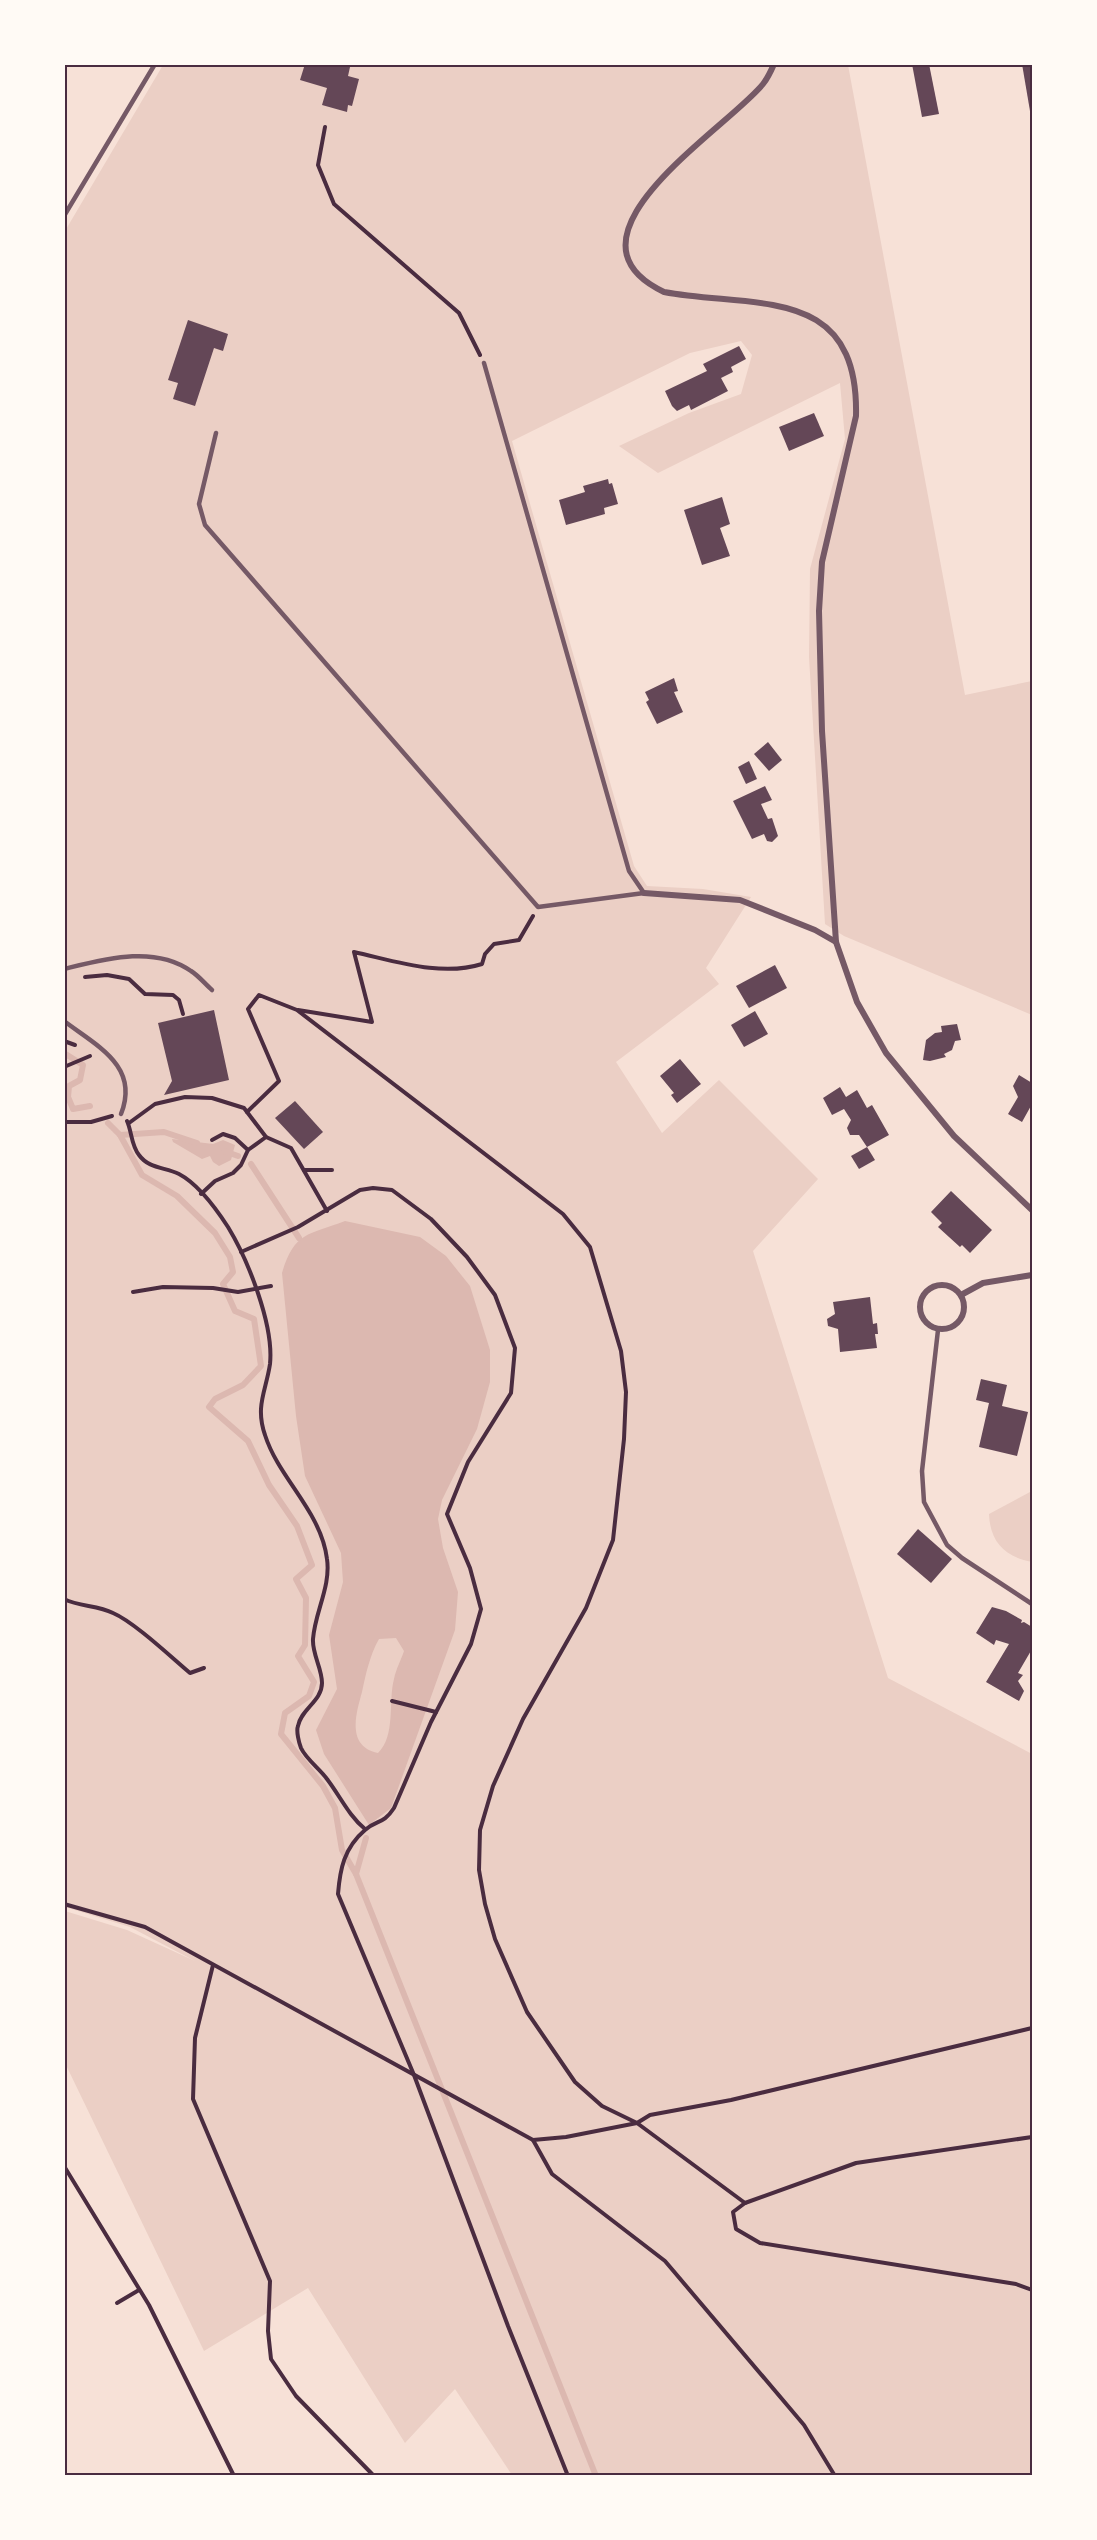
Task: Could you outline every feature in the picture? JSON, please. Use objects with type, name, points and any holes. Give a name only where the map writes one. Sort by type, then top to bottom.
[{"type":"street","points":[[774,64],[763,84],[692,148],[645,197],[629,226],[626,250],[638,275],[648,284],[664,292],[769,303],[790,307],[809,315],[826,326],[838,341],[851,366],[857,397],[856,416],[822,562],[819,611],[822,731],[836,942],[857,1002],[886,1053],[954,1136],[1032,1210]]},
{"type":"street","points":[[644,893],[740,900],[807,926],[836,942]]},
{"type":"street","points":[[961,1295],[983,1283],[1032,1275]]},
{"type":"street","points":[[935,1286],[950,1286],[961,1295],[964,1308],[961,1320],[951,1328],[938,1330],[925,1323],[919,1309],[923,1294],[935,1286]]},
{"type":"lane","points":[[64,216],[155,64]]},
{"type":"lane","points":[[216,433],[199,504],[205,525],[538,907],[644,893],[629,872],[484,363]]},
{"type":"lane","points":[[66,969],[113,958],[159,957],[191,970],[212,990]]},
{"type":"lane","points":[[64,1021],[103,1051],[123,1072],[128,1087],[121,1113]]},
{"type":"lane","points":[[938,1330],[922,1471],[924,1502],[947,1545],[962,1558],[1032,1604]]},
{"type":"path","points":[[326,127],[318,165],[334,204],[459,313],[484,363]]},
{"type":"path","points":[[247,1112],[279,1081],[248,1009],[259,994],[297,1010],[372,1022],[354,952],[424,967],[466,969],[482,964],[485,954],[494,944],[519,940],[538,907]]},
{"type":"path","points":[[66,969],[89,978],[107,975],[129,979],[145,994],[173,995],[179,1000],[183,1014]]},
{"type":"path","points":[[297,1010],[563,1214],[590,1247],[621,1351],[626,1392],[624,1439],[613,1540],[586,1608],[523,1719],[493,1786],[480,1830],[479,1870],[495,1939],[527,2012],[575,2082],[602,2106],[637,2123],[745,2203]]},
{"type":"path","points":[[64,1067],[82,1059]]},
{"type":"path","points":[[327,1211],[291,1148],[267,1137],[244,1108],[212,1098],[185,1097],[155,1104],[129,1124],[132,1140],[139,1156],[153,1167],[180,1174],[201,1194],[228,1227],[241,1252],[255,1289],[269,1334],[270,1366],[261,1395],[260,1413],[265,1435],[310,1511],[327,1556],[329,1572],[318,1609],[313,1640],[322,1683],[318,1696],[302,1714],[297,1727],[301,1748],[327,1778],[357,1822],[365,1829]]},
{"type":"path","points":[[64,1122],[91,1122],[121,1113]]},
{"type":"path","points":[[212,1140],[223,1134],[235,1138],[248,1150]]},
{"type":"path","points":[[201,1194],[215,1181],[233,1173],[242,1165],[248,1150],[267,1137]]},
{"type":"path","points":[[303,1170],[332,1170]]},
{"type":"path","points":[[241,1252],[298,1227],[360,1190],[373,1188],[392,1190],[431,1219],[467,1257],[495,1295],[515,1347],[511,1393],[468,1462],[447,1514],[470,1568],[482,1609],[471,1644],[436,1712],[394,1808],[386,1820],[365,1829],[341,1862],[338,1894],[414,2075],[508,2326],[568,2475]]},
{"type":"path","points":[[134,1292],[163,1287],[213,1288],[238,1292],[271,1286]]},
{"type":"path","points":[[64,1599],[78,1606],[96,1607],[115,1613],[190,1673],[204,1668]]},
{"type":"path","points":[[392,1701],[436,1712]]},
{"type":"path","points":[[64,1904],[145,1927],[532,2140],[552,2174],[665,2261],[804,2425],[835,2475]]},
{"type":"path","points":[[213,1965],[195,2038],[192,2099],[270,2281],[268,2331],[271,2359],[296,2396],[374,2475]]},
{"type":"path","points":[[532,2140],[566,2137],[637,2123],[650,2115],[731,2100],[1032,2028]]},
{"type":"path","points":[[1032,2137],[856,2163],[745,2203],[732,2212],[736,2229],[760,2243],[904,2264],[1016,2284],[1032,2290]]},
{"type":"path","points":[[64,2166],[139,2290],[234,2475]]},
{"type":"path","points":[[117,2303],[139,2290]]},
{"type":"shaded area","points":[[163,65],[848,65],[965,695],[1032,681],[1032,1015],[844,936],[825,924],[809,657],[810,569],[845,439],[840,383],[658,473],[619,446],[689,413],[741,394],[752,355],[741,341],[690,353],[512,441],[634,866],[647,886],[703,889],[751,897],[706,968],[719,984],[616,1062],[662,1133],[719,1080],[818,1179],[753,1251],[888,1678],[1032,1754],[1032,2475],[512,2475],[455,2389],[405,2443],[308,2288],[204,2351],[65,2063],[65,1911],[127,1930],[195,1961],[130,1927],[65,1907],[65,231]]},
{"type":"shaded area","points":[[172,1139],[213,1144],[223,1140],[235,1145],[231,1160],[219,1166],[210,1156],[202,1159],[173,1142]]},
{"type":"shaded area","points":[[345,1221],[420,1237],[446,1256],[470,1286],[490,1350],[490,1382],[477,1429],[442,1500],[438,1519],[443,1548],[458,1592],[455,1630],[391,1808],[369,1825],[324,1754],[316,1730],[337,1689],[329,1635],[343,1582],[341,1553],[305,1476],[296,1416],[282,1273],[297,1242],[312,1233]],"holes":[[[396,1638],[404,1651],[392,1688],[387,1737],[378,1753],[361,1744],[357,1736],[357,1710],[373,1651],[379,1639]]]},
{"type":"shaded area","points":[[1032,1488],[1032,1562],[1022,1560],[1001,1547],[992,1533],[989,1514],[1030,1492]]},
{"type":"building","points":[[305,64],[350,67],[348,76],[359,79],[352,106],[348,105],[347,112],[322,105],[327,88],[300,80]]},
{"type":"building","points":[[912,64],[929,64],[939,114],[922,117]]},
{"type":"building","points":[[1022,64],[1032,64],[1032,111],[1030,111]]},
{"type":"building","points":[[188,320],[228,334],[223,351],[214,348],[195,406],[173,399],[178,383],[168,380]]},
{"type":"building","points":[[739,346],[746,359],[731,367],[733,372],[721,378],[728,391],[691,410],[689,405],[677,411],[672,406],[665,391],[707,371],[703,364]]},
{"type":"building","points":[[814,413],[824,436],[789,451],[779,427]]},
{"type":"building","points":[[608,479],[609,484],[612,483],[618,504],[604,508],[605,514],[566,525],[559,500],[585,492],[583,486]]},
{"type":"building","points":[[722,497],[730,524],[720,528],[730,556],[702,565],[684,510]]},
{"type":"building","points":[[674,678],[678,691],[674,692],[683,712],[657,724],[646,702],[649,700],[645,692]]},
{"type":"building","points":[[768,742],[782,760],[769,771],[754,754]]},
{"type":"building","points":[[749,761],[757,779],[746,784],[738,767]]},
{"type":"building","points":[[765,786],[772,800],[761,804],[768,819],[772,818],[778,836],[772,842],[767,841],[764,834],[752,839],[733,801]]},
{"type":"building","points":[[775,965],[787,988],[749,1008],[736,986]]},
{"type":"building","points":[[214,1010],[229,1080],[164,1095],[172,1081],[158,1023]]},
{"type":"building","points":[[755,1011],[768,1034],[744,1047],[731,1025]]},
{"type":"building","points":[[957,1024],[961,1040],[955,1041],[952,1050],[944,1054],[946,1057],[930,1061],[923,1060],[926,1040],[935,1033],[942,1032],[941,1026]]},
{"type":"building","points":[[680,1059],[701,1084],[677,1103],[671,1095],[674,1093],[660,1076]]},
{"type":"building","points":[[1019,1075],[1032,1083],[1032,1104],[1022,1122],[1008,1114],[1018,1097],[1013,1086]]},
{"type":"building","points":[[840,1087],[846,1097],[857,1090],[867,1108],[872,1105],[889,1135],[867,1147],[859,1135],[850,1135],[847,1128],[851,1120],[844,1109],[832,1115],[823,1098]]},
{"type":"building","points":[[295,1101],[323,1132],[304,1149],[275,1118]]},
{"type":"building","points":[[867,1147],[875,1160],[859,1169],[851,1156]]},
{"type":"building","points":[[951,1191],[992,1230],[970,1253],[938,1227],[942,1223],[931,1212]]},
{"type":"building","points":[[870,1297],[873,1324],[877,1323],[878,1334],[875,1334],[877,1348],[840,1352],[838,1329],[828,1326],[827,1319],[835,1314],[833,1302]]},
{"type":"building","points":[[981,1379],[1007,1385],[1002,1406],[1028,1412],[1017,1456],[979,1447],[989,1403],[976,1400]]},
{"type":"building","points":[[918,1529],[952,1559],[931,1583],[897,1554]]},
{"type":"building","points":[[992,1607],[1006,1611],[1022,1620],[1021,1623],[1024,1622],[1032,1627],[1032,1649],[1018,1673],[1023,1675],[1018,1681],[1024,1691],[1019,1701],[986,1682],[1009,1644],[996,1640],[994,1645],[976,1633]]},
{"type":"waterway","points":[[64,1053],[83,1065],[80,1080],[69,1086],[68,1097],[73,1109],[90,1106]]},
{"type":"waterway","points":[[108,1123],[120,1135],[164,1132],[197,1143]]},
{"type":"waterway","points":[[120,1135],[142,1175],[177,1196],[215,1233],[230,1257],[233,1272],[223,1284],[235,1311],[254,1319],[261,1366],[243,1385],[215,1399],[209,1407],[248,1441],[269,1485],[297,1526],[312,1565],[296,1579],[306,1598],[305,1645],[298,1656],[314,1682],[309,1696],[285,1713],[281,1734],[323,1786],[335,1808],[342,1850],[356,1874]]},
{"type":"waterway","points":[[224,1151],[238,1156]]},
{"type":"waterway","points":[[251,1164],[299,1238]]},
{"type":"waterway","points":[[366,1838],[356,1874],[596,2476]]}]
